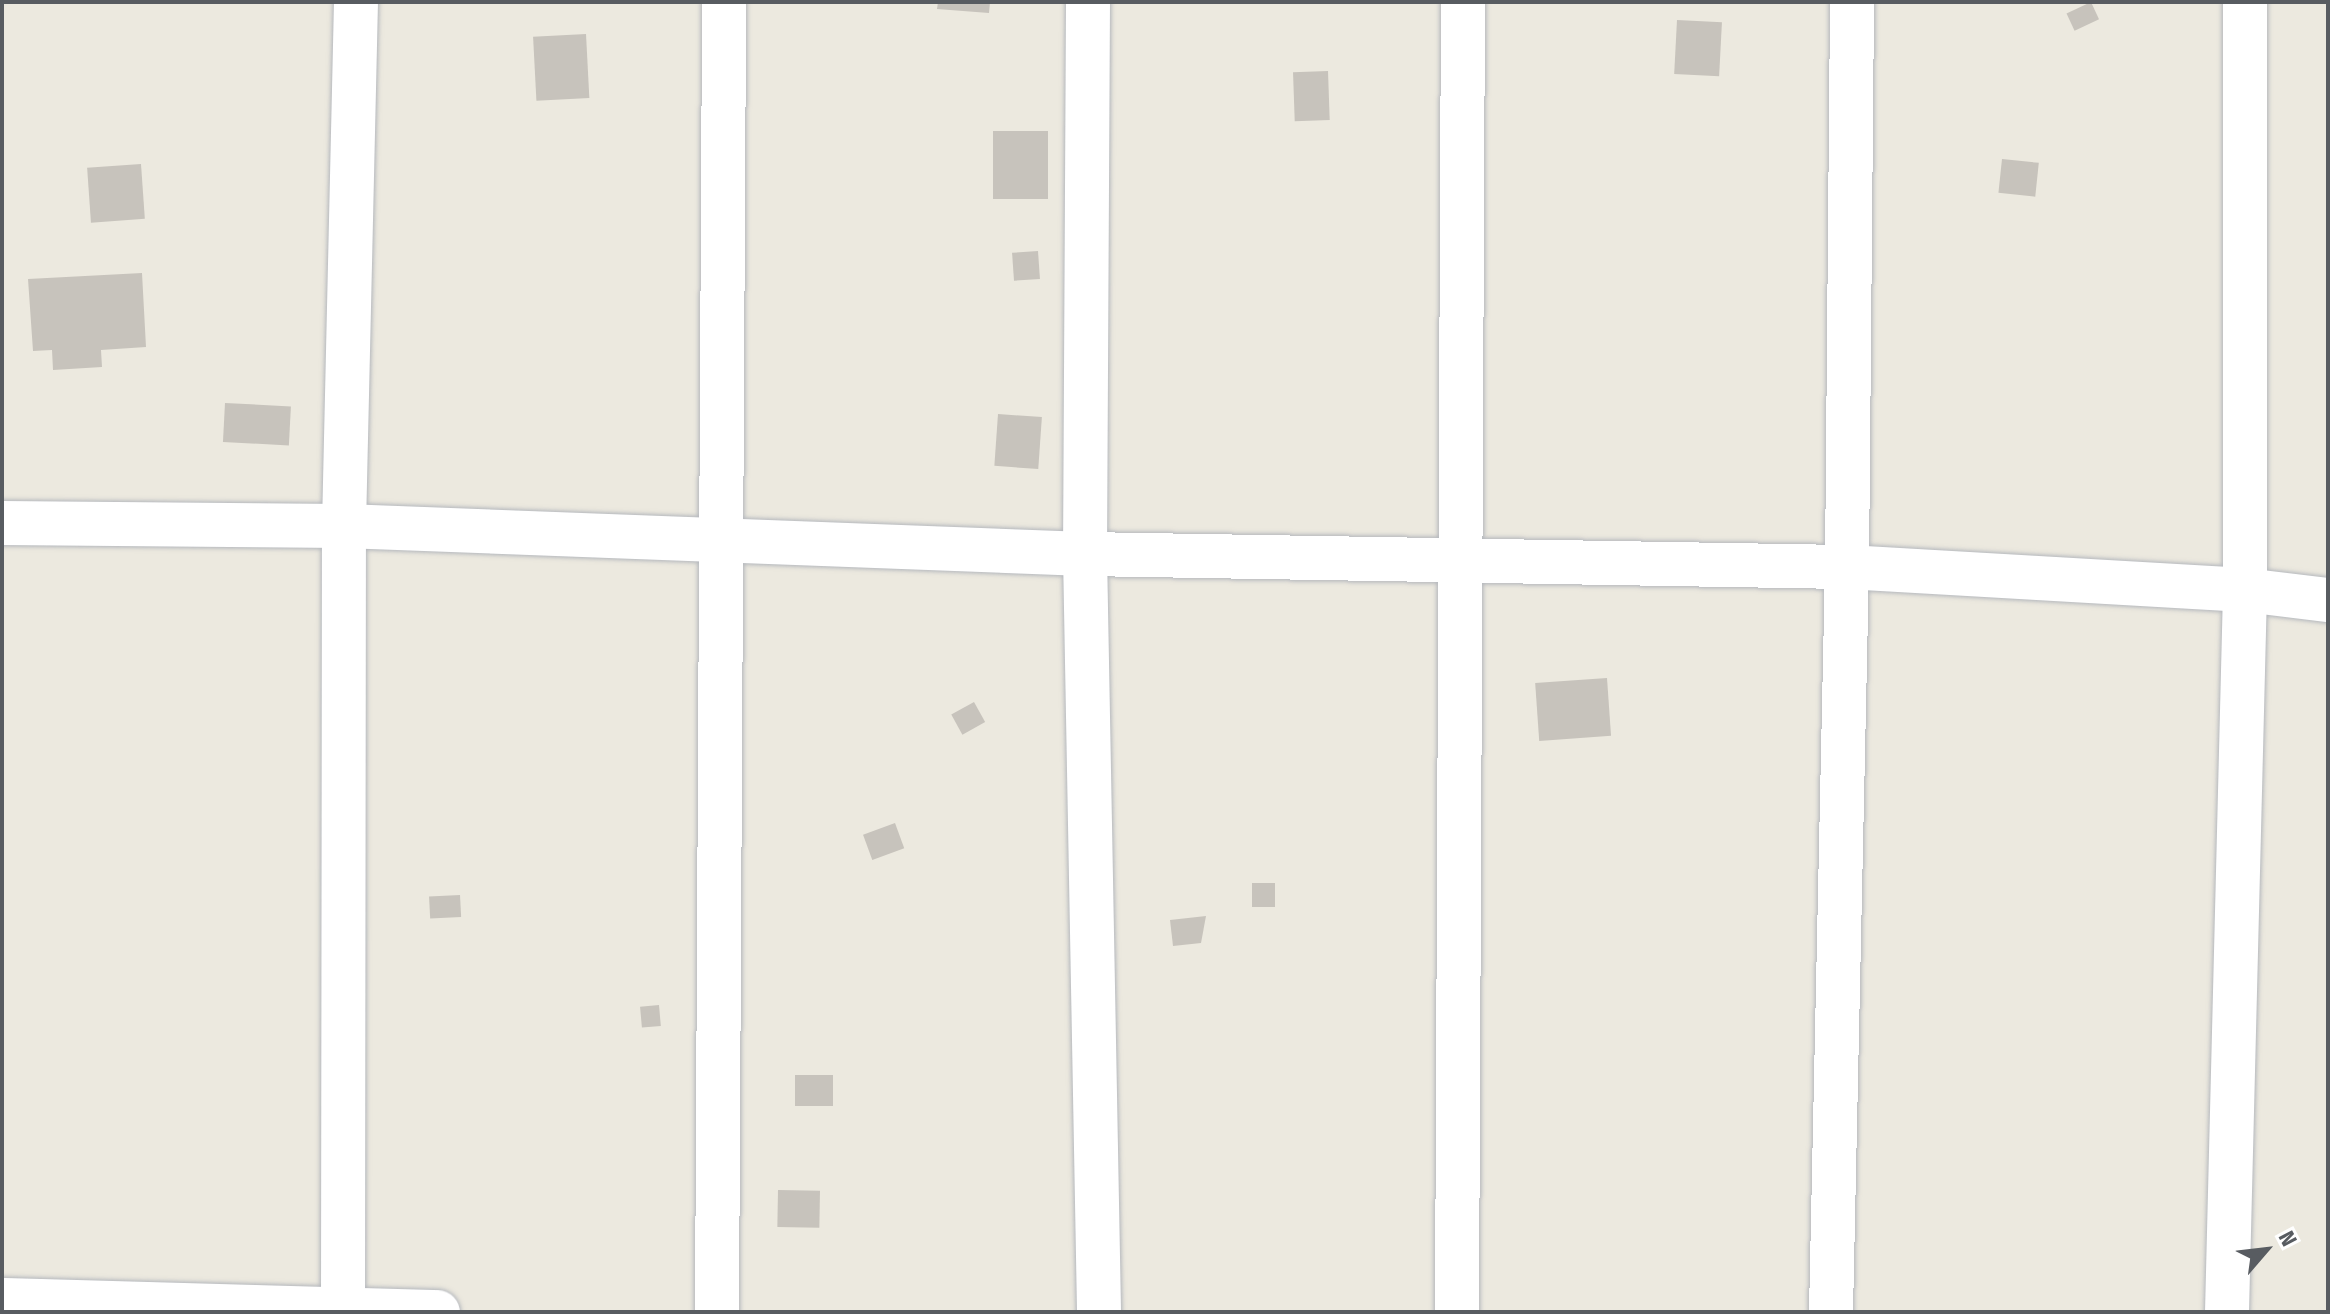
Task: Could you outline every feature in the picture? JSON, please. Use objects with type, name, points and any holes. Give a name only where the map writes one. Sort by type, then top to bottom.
[{"type":"street","points":[[343,1309],[344,526],[356,2]]},
{"type":"street","points":[[717,1312],[725,538],[724,2]]},
{"type":"street","points":[[1088,2],[1085,554],[1099,1312]]},
{"type":"street","points":[[1457,1312],[1463,2]]},
{"type":"street","points":[[1831,1312],[1847,567],[1852,2]]},
{"type":"street","points":[[2227,1312],[2245,590],[2245,2]]},
{"type":"street","points":[[2,523],[344,526],[1085,554],[1847,567],[2245,590],[2328,600]]},
{"type":"street","points":[[2,1300],[438,1312]]},
{"type":"building","points":[[938,2],[990,2],[989,13],[937,9]]},
{"type":"building","points":[[2091,2],[2099,19],[2075,31],[2067,13]]},
{"type":"building","points":[[1677,20],[1722,22],[1719,76],[1674,74]]},
{"type":"building","points":[[586,34],[589,98],[536,101],[533,37]]},
{"type":"building","points":[[1328,71],[1330,120],[1295,121],[1293,72]]},
{"type":"building","points":[[993,131],[1048,131],[1048,199],[993,199]]},
{"type":"building","points":[[2002,159],[2039,163],[2035,197],[1998,193]]},
{"type":"building","points":[[141,164],[145,219],[91,223],[87,168]]},
{"type":"building","points":[[1038,251],[1040,279],[1014,281],[1012,253]]},
{"type":"building","points":[[142,273],[146,347],[101,350],[102,367],[53,370],[52,350],[33,351],[28,279]]},
{"type":"building","points":[[225,403],[291,406],[289,445],[223,442]]},
{"type":"building","points":[[998,414],[1042,417],[1038,469],[994,466]]},
{"type":"building","points":[[1607,678],[1611,736],[1539,741],[1535,683]]},
{"type":"building","points":[[974,702],[985,722],[962,735],[951,715]]},
{"type":"building","points":[[895,823],[904,848],[872,860],[863,835]]},
{"type":"building","points":[[1252,883],[1275,883],[1275,907],[1252,907]]},
{"type":"building","points":[[460,895],[461,917],[430,919],[429,897]]},
{"type":"building","points":[[1206,916],[1201,943],[1173,946],[1170,920]]},
{"type":"building","points":[[659,1005],[661,1026],[642,1028],[640,1007]]},
{"type":"building","points":[[795,1075],[833,1075],[833,1106],[795,1106]]},
{"type":"building","points":[[778,1190],[820,1191],[819,1228],[777,1227]]}]
